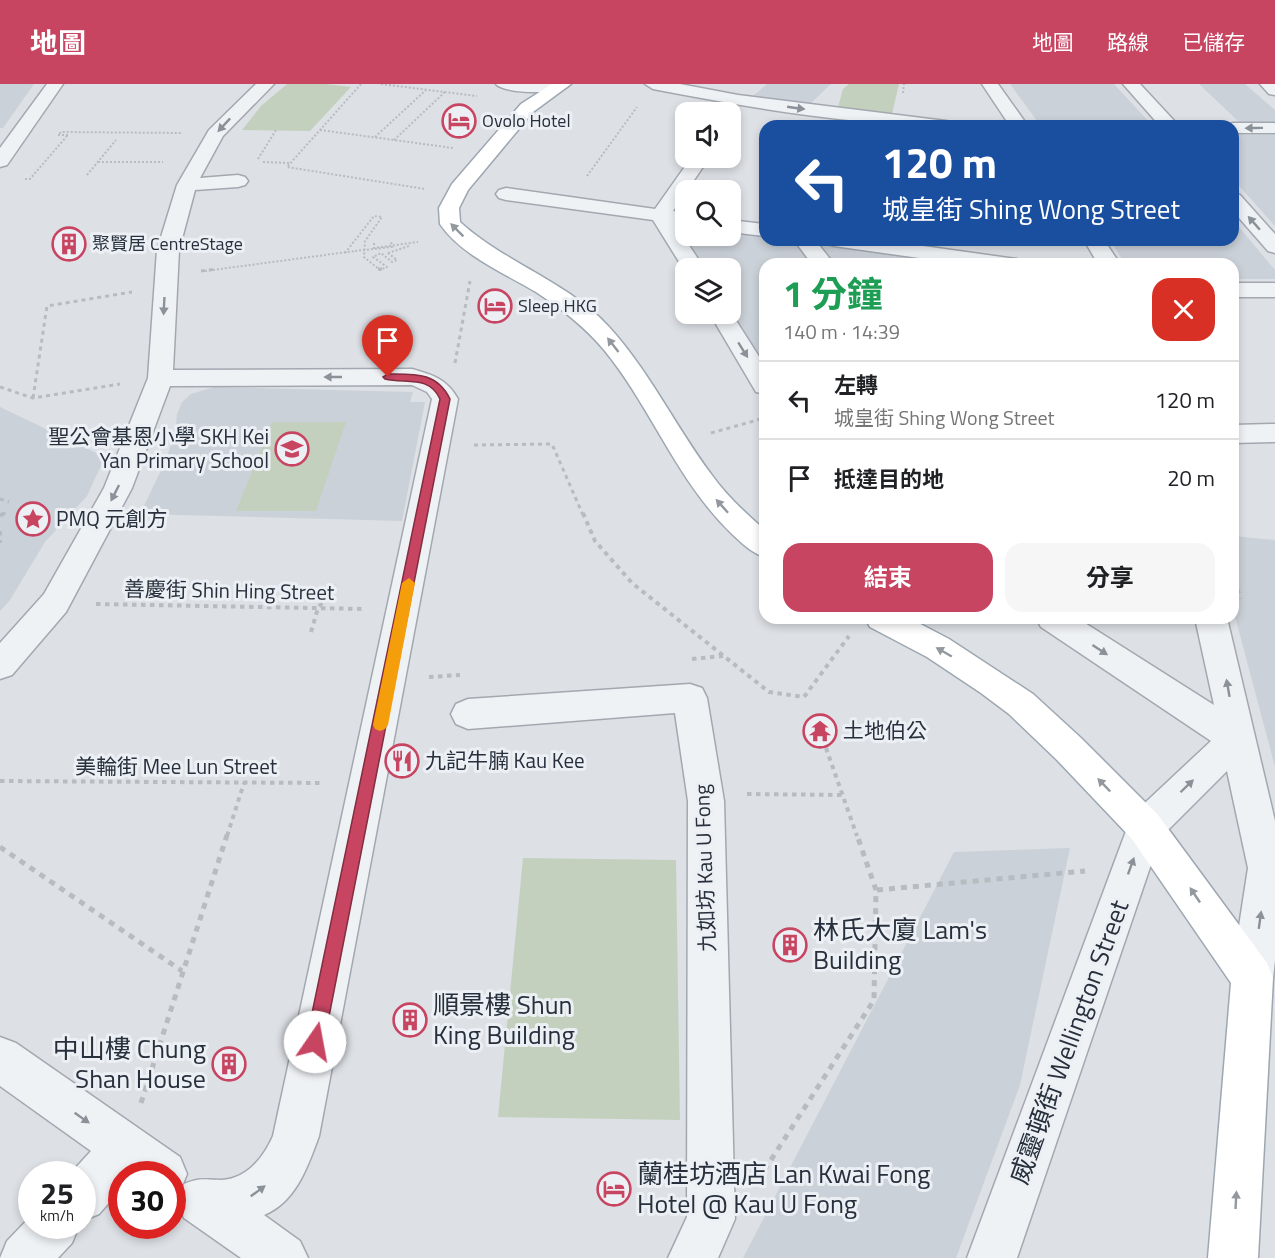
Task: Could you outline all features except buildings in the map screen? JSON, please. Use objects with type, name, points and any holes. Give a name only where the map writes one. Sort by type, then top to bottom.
[{"type":"main road","points":[[562,84],[527,108],[459,188],[449,208],[450,225],[466,239],[564,301],[595,325],[618,352],[700,480],[722,507],[759,541]]},
{"type":"main road","points":[[892,624],[964,664],[1021,704],[1069,749],[1145,827],[1189,885],[1251,978],[1233,1258]]},
{"type":"street","points":[[0,161],[55,84]]},
{"type":"street","points":[[0,665],[55,603],[118,488],[160,378],[168,250],[188,185],[215,134],[266,84]]},
{"type":"street","points":[[504,84],[528,87],[562,84]]},
{"type":"street","points":[[653,84],[719,102]]},
{"type":"street","points":[[738,102],[757,84]]},
{"type":"street","points":[[990,84],[1015,120]]},
{"type":"street","points":[[1131,84],[1164,120]]},
{"type":"street","points":[[1268,84],[1275,90]]},
{"type":"street","points":[[741,107],[844,120]]},
{"type":"street","points":[[1239,128],[1275,128]]},
{"type":"street","points":[[660,216],[693,168]]},
{"type":"street","points":[[188,185],[238,181]]},
{"type":"street","points":[[506,194],[675,218]]},
{"type":"street","points":[[1239,206],[1275,247]]},
{"type":"street","points":[[660,216],[687,258]]},
{"type":"street","points":[[741,227],[759,229]]},
{"type":"street","points":[[809,246],[818,258]]},
{"type":"street","points":[[878,246],[966,258]]},
{"type":"street","points":[[1239,290],[1275,290]]},
{"type":"street","points":[[726,324],[759,376]]},
{"type":"street","points":[[160,378],[412,377],[429,381],[440,388],[449,385],[296,1136],[289,1157],[276,1177],[257,1194],[221,1205],[188,1191]]},
{"type":"street","points":[[1239,434],[1275,433]]},
{"type":"street","points":[[1061,624],[1237,739]]},
{"type":"street","points":[[1212,624],[1267,868],[1251,978]]},
{"type":"street","name":"九如坊 Kau U Fong","points":[[468,714],[690,698],[706,801],[711,1219],[693,1258]]},
{"type":"street","points":[[1145,827],[1237,739]]},
{"type":"street","name":"威靈頓街 Wellington Street","points":[[992,1258],[1145,827]]},
{"type":"street","points":[[0,1059],[132,1129],[154,1161]]},
{"type":"street","points":[[96,1178],[132,1129]]},
{"type":"street","points":[[188,1191],[283,1258]]},
{"type":"street","points":[[24,1258],[42,1239]]},
{"type":"path","points":[[361,84],[287,167],[434,190]]},
{"type":"path","points":[[381,84],[455,93]]},
{"type":"path","points":[[584,181],[653,84]]},
{"type":"path","points":[[375,137],[426,90]]},
{"type":"path","points":[[394,140],[445,92]]},
{"type":"path","points":[[276,130],[256,162],[290,163]]},
{"type":"path","points":[[320,130],[438,146]]},
{"type":"path","points":[[35,172],[68,135],[58,135],[61,132],[189,133]]},
{"type":"path","points":[[87,175],[116,140]]},
{"type":"path","points":[[98,162],[163,162]]},
{"type":"path","points":[[345,253],[374,216],[382,217],[370,233],[362,250],[364,259],[380,270],[387,267],[373,257],[381,253],[392,262],[397,260],[388,253],[418,242],[392,246],[374,248],[374,243],[374,249]]},
{"type":"path","points":[[192,273],[392,247],[391,241],[392,246]]},
{"type":"path","points":[[362,250],[374,249]]},
{"type":"path","points":[[449,385],[471,272]]},
{"type":"path","points":[[33,398],[47,306],[140,291]]},
{"type":"path","points":[[0,387],[33,398],[122,384]]},
{"type":"path","points":[[702,435],[759,420]]},
{"type":"path","points":[[471,446],[552,444],[595,541],[632,583],[769,692],[804,697],[850,635]]},
{"type":"path","points":[[0,499],[9,502]]},
{"type":"path","points":[[0,516],[8,511]]},
{"type":"path","points":[[0,531],[0,543]]},
{"type":"path","points":[[311,632],[318,608],[336,585]]},
{"type":"path","name":"善慶街 Shin Hing Street","points":[[92,604],[376,610]]},
{"type":"path","points":[[754,1187],[874,1000],[876,890],[820,731]]},
{"type":"path","points":[[0,786],[2,781]]},
{"type":"path","name":"美輪街 Mee Lun Street","points":[[2,781],[331,783]]},
{"type":"path","points":[[132,1129],[244,783]]},
{"type":"path","points":[[734,794],[842,795]]},
{"type":"path","points":[[0,847],[182,971]]},
{"type":"path","points":[[876,890],[1085,871]]},
{"type":"shaded area","points":[[0,84],[34,84],[3,128],[0,128]]},
{"type":"shaded area","points":[[767,84],[831,84],[810,104],[753,96]]},
{"type":"shaded area","points":[[1010,84],[1114,84],[1147,120],[1036,120]]},
{"type":"shaded area","points":[[1199,84],[1245,84],[1275,110],[1275,122],[1239,122]]},
{"type":"shaded area","points":[[1239,135],[1275,135],[1275,226],[1239,186]]},
{"type":"shaded area","points":[[1239,227],[1275,270],[1275,279],[1239,279],[1239,258],[1121,258],[1114,246],[1239,246]]},
{"type":"shaded area","points":[[741,232],[759,235],[759,246],[798,246],[808,258],[759,258],[759,357],[738,324],[741,324],[741,258],[698,258],[690,246],[741,246]]},
{"type":"shaded area","points":[[812,246],[833,246],[928,258],[823,258]]},
{"type":"shaded area","name":"聖公會基恩小學 SKH Kei Yan Primary School","points":[[214,387],[413,392],[410,402],[425,402],[402,521],[140,514],[164,464],[175,434],[177,414],[182,402],[191,394]]},
{"type":"shaded area","name":"PMQ 元創方","points":[[0,407],[105,457],[87,496],[45,542],[10,600],[0,611]]},
{"type":"shaded area","points":[[1239,537],[1275,540],[1275,767],[1237,624],[1239,624]]},
{"type":"shaded area","points":[[1070,848],[1020,1085],[956,1258],[743,1258],[954,852]]},
{"type":"green space","points":[[287,84],[326,84],[351,87],[310,131],[242,130],[261,106]]},
{"type":"green space","points":[[849,84],[899,84],[892,114],[838,107],[843,89]]},
{"type":"green space","points":[[272,422],[346,422],[316,511],[236,511]]},
{"type":"green space","points":[[523,858],[676,860],[680,1120],[498,1117]]},
{"type":"slow traffic","points":[[380,725],[409,583]]},
{"type":"place","name":"Ovolo Hotel","points":[[459,121]]},
{"type":"place","name":"聚賢居 CentreStage","points":[[69,244]]},
{"type":"place","name":"Sleep HKG","points":[[495,306]]},
{"type":"place","name":"聖公會基恩小學 SKH Kei Yan Primary School","points":[[292,449]]},
{"type":"place","name":"PMQ 元創方","points":[[33,519]]},
{"type":"place","name":"土地伯公","points":[[820,731]]},
{"type":"place","name":"九記牛腩 Kau Kee","points":[[402,761]]},
{"type":"place","name":"林氏大廈 Lam's Building","points":[[790,945]]},
{"type":"place","name":"順景樓 Shun King Building","points":[[410,1020]]},
{"type":"place","name":"中山樓 Chung Shan House","points":[[229,1064]]},
{"type":"place","name":"蘭桂坊酒店 Lan Kwai Fong Hotel @ Kau U Fong","points":[[614,1189]]},
{"type":"route","points":[[315,1042],[445,399],[440,388],[429,381],[412,377],[388,377]]}]
